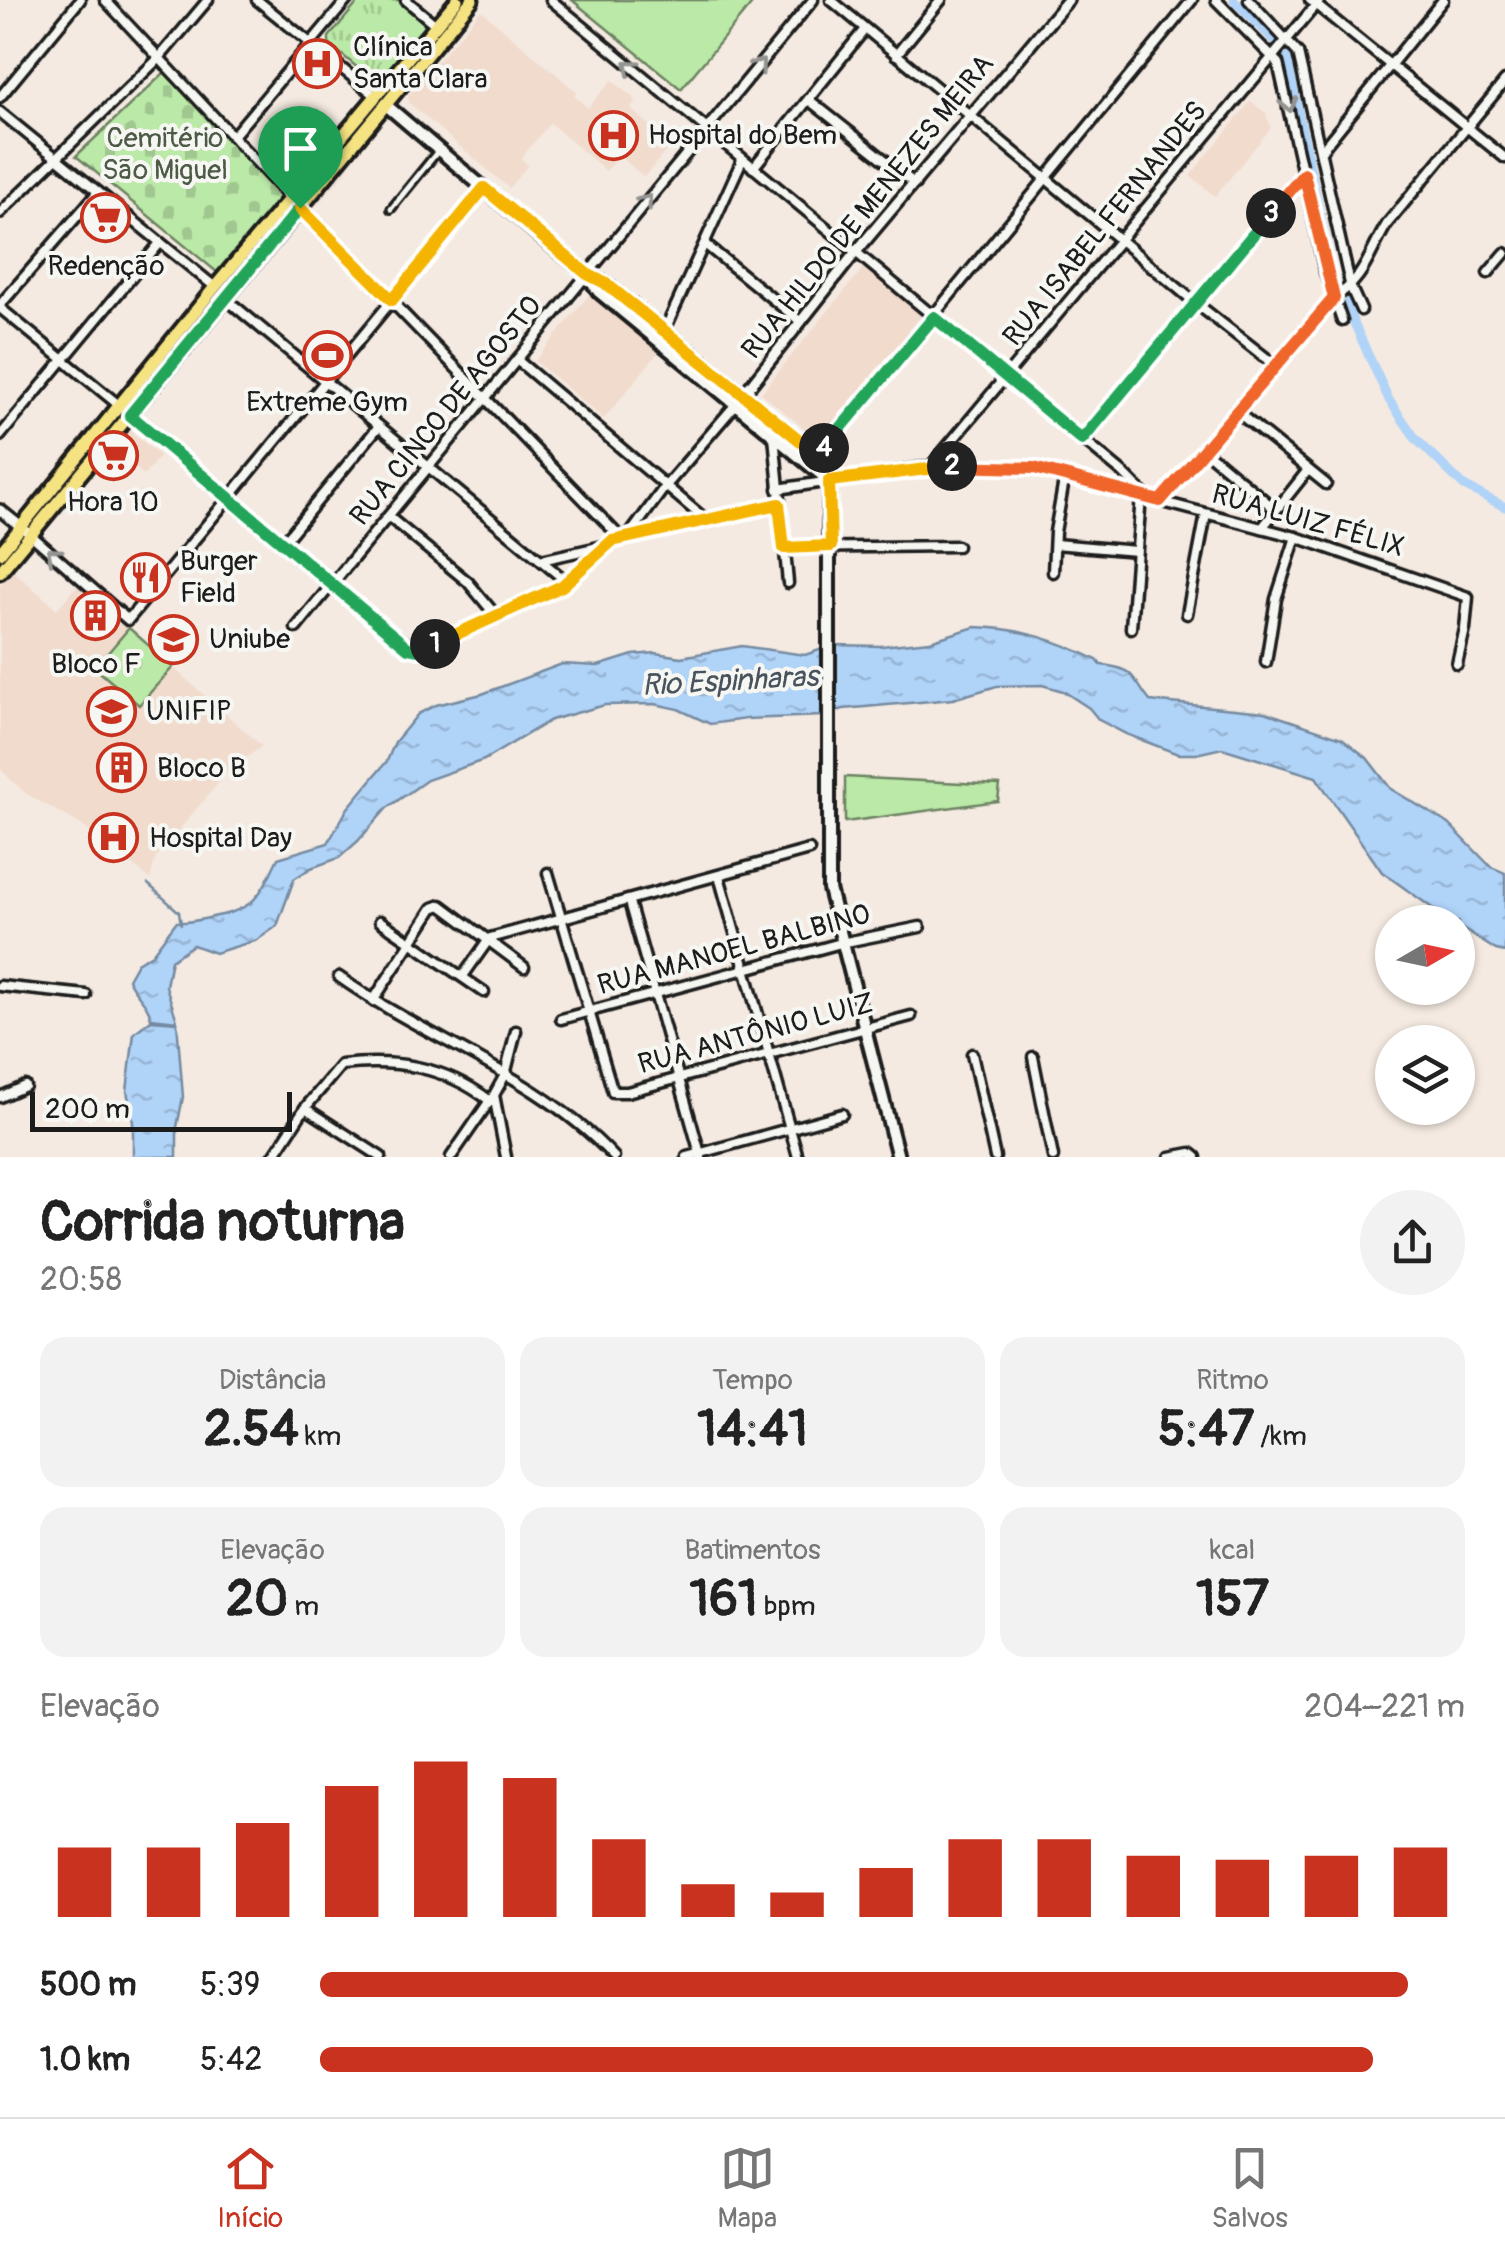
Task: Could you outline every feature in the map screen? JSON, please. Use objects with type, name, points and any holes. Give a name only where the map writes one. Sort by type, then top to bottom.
[{"type":"main road","points":[[384,103],[458,0]]},
{"type":"main road","points":[[0,572],[26,531],[215,286],[384,103],[472,0]]},
{"type":"main road","points":[[384,103],[587,274],[605,283],[664,332],[740,399],[774,436],[829,481]]},
{"type":"main road","points":[[0,553],[26,531],[130,415],[225,298],[295,202]]},
{"type":"main road","points":[[587,274],[598,292],[818,455],[829,470],[831,903],[898,1157]]},
{"type":"street","points":[[0,96],[80,0]]},
{"type":"street","points":[[105,0],[484,399],[624,538]]},
{"type":"street","points":[[0,213],[160,58],[208,0]]},
{"type":"street","points":[[257,0],[384,103]]},
{"type":"street","points":[[233,136],[347,0]]},
{"type":"street","points":[[406,0],[437,26]]},
{"type":"street","points":[[551,0],[1082,440],[1144,496],[1131,628]]},
{"type":"street","name":"RUA CINCO DE AGOSTO","points":[[296,628],[813,0]]},
{"type":"street","points":[[832,0],[1196,304],[1275,365]]},
{"type":"street","points":[[896,55],[942,0]]},
{"type":"street","name":"RUA HILDO DE MENEZES MEIRA","points":[[624,538],[855,253],[1068,0]]},
{"type":"street","points":[[818,455],[1192,0]]},
{"type":"street","points":[[1216,0],[1273,54],[1283,79],[1342,321]]},
{"type":"street","points":[[1249,0],[1288,38],[1302,63],[1350,288],[1362,310]]},
{"type":"street","points":[[1321,151],[1443,0]]},
{"type":"street","points":[[1315,2],[1505,158]]},
{"type":"street","name":"RUA ISABEL FERNANDES","points":[[931,466],[1122,241],[1315,2]]},
{"type":"street","points":[[753,168],[866,29]]},
{"type":"street","points":[[1160,501],[1275,365],[1336,297],[1350,288],[1370,262],[1387,224],[1505,82]]},
{"type":"street","points":[[809,100],[915,184]]},
{"type":"street","points":[[0,112],[215,286]]},
{"type":"street","points":[[391,210],[438,151]]},
{"type":"street","points":[[664,332],[742,160]]},
{"type":"street","points":[[1082,440],[1304,174]]},
{"type":"street","points":[[0,510],[128,620],[484,188]]},
{"type":"street","points":[[98,192],[0,306],[120,406]]},
{"type":"street","points":[[0,436],[160,243]]},
{"type":"street","points":[[706,246],[801,322]]},
{"type":"street","points":[[1488,273],[1505,253]]},
{"type":"street","points":[[225,298],[567,582]]},
{"type":"street","points":[[517,360],[706,520]]},
{"type":"street","points":[[1236,411],[1326,484]]},
{"type":"street","points":[[130,415],[408,648],[424,649],[567,582],[603,546]]},
{"type":"street","points":[[282,543],[379,426]]},
{"type":"street","points":[[774,436],[788,584]]},
{"type":"street","points":[[1203,449],[1276,510]]},
{"type":"street","name":"RUA LUIZ FÉLIX","points":[[778,489],[931,466],[1026,467],[1065,475],[1296,537],[1468,597],[1466,629],[1457,664]]},
{"type":"street","points":[[1262,528],[1308,470]]},
{"type":"street","points":[[1053,572],[1065,475]]},
{"type":"street","points":[[541,560],[779,504]]},
{"type":"street","points":[[1187,614],[1206,514]]},
{"type":"street","points":[[389,517],[468,582],[497,617]]},
{"type":"street","points":[[1266,662],[1276,599],[1296,537]]},
{"type":"street","points":[[1055,544],[1136,552]]},
{"type":"street","points":[[784,548],[957,546]]},
{"type":"street","points":[[463,976],[490,938],[809,850]]},
{"type":"street","points":[[548,874],[587,1012]]},
{"type":"street","points":[[719,876],[798,1157]]},
{"type":"street","points":[[628,902],[701,1156]]},
{"type":"street","points":[[373,1000],[433,908],[441,905],[524,967]]},
{"type":"street","points":[[380,921],[484,992]]},
{"type":"street","name":"RUA MANOEL BALBINO","points":[[561,1019],[841,942],[920,927]]},
{"type":"street","points":[[339,977],[565,1114],[614,1157]]},
{"type":"street","points":[[0,986],[86,996]]},
{"type":"street","name":"RUA ANTÔNIO LUIZ","points":[[587,1012],[613,1092],[627,1092],[911,1016]]},
{"type":"street","points":[[451,1157],[505,1075],[516,1031]]},
{"type":"street","points":[[972,1054],[995,1157]]},
{"type":"street","points":[[1033,1057],[1053,1157]]},
{"type":"street","points":[[273,1157],[330,1074],[341,1065],[399,1063],[432,1069],[492,1098]]},
{"type":"street","points":[[0,1097],[25,1086]]},
{"type":"street","points":[[492,1098],[506,1157]]},
{"type":"street","points":[[305,1108],[382,1157]]},
{"type":"street","points":[[687,1157],[842,1114]]},
{"type":"street","points":[[1170,1157],[1196,1157]]},
{"type":"shaded area","points":[[481,10],[577,92],[574,96],[588,108],[612,80],[637,101],[631,109],[672,144],[644,177],[619,156],[606,171],[550,123],[521,158],[528,165],[509,188],[409,103],[408,96]]},
{"type":"shaded area","points":[[1251,101],[1266,114],[1271,128],[1215,196],[1190,176]]},
{"type":"shaded area","points":[[865,266],[927,317],[823,444],[761,393]]},
{"type":"shaded area","points":[[593,290],[662,348],[604,419],[535,361]]},
{"type":"shaded area","points":[[128,429],[160,456],[144,475],[112,448]]},
{"type":"shaded area","name":"UNIFIP","points":[[13,571],[57,609],[78,584],[262,746],[226,774],[156,857],[150,879],[80,824],[25,793],[0,769],[0,586]]},
{"type":"green space","points":[[360,0],[399,0],[429,27],[377,84],[329,44],[329,37]]},
{"type":"green space","points":[[572,0],[755,0],[681,89]]},
{"type":"green space","name":"Cemitério São Miguel","points":[[166,71],[284,195],[218,273],[76,156]]},
{"type":"green space","points":[[129,628],[173,667],[139,705],[95,668]]},
{"type":"green space","points":[[845,777],[1000,785],[998,801],[845,822]]},
{"type":"water","name":"Rio Espinharas","points":[[975,627],[1038,636],[1101,665],[1127,672],[1150,701],[1265,712],[1342,738],[1367,758],[1391,789],[1449,824],[1491,867],[1505,873],[1505,952],[1475,937],[1475,905],[1428,905],[1382,872],[1316,777],[1222,748],[1178,754],[1126,734],[1099,720],[1089,708],[1063,691],[1042,685],[997,686],[953,699],[843,709],[823,716],[710,724],[678,709],[655,704],[605,705],[551,720],[484,760],[427,780],[387,808],[339,858],[294,879],[277,926],[257,940],[215,953],[193,945],[171,960],[166,986],[177,1021],[151,1018],[128,979],[137,963],[152,954],[176,922],[241,908],[262,890],[278,858],[328,843],[348,808],[387,761],[395,742],[418,714],[436,705],[482,694],[562,664],[598,666],[633,655],[681,657],[742,646],[805,655],[834,645],[930,641]]},
{"type":"water","points":[[151,1020],[177,1022],[183,1097],[177,1157],[133,1157],[133,1121],[127,1091],[134,1033]]},
{"type":"waterway","points":[[1234,0],[1278,44],[1287,59],[1334,279],[1389,400],[1416,439],[1464,486],[1505,507]]},
{"type":"waterway","points":[[148,884],[179,912],[181,924]]},
{"type":"place","name":"Clínica Santa Clara","points":[[318,63]]},
{"type":"place","name":"Hospital do Bem","points":[[613,135]]},
{"type":"place","name":"Redenção","points":[[106,218]]},
{"type":"place","name":"Extreme Gym","points":[[327,355]]},
{"type":"place","name":"Hora 10","points":[[113,455]]},
{"type":"place","name":"Burger Field","points":[[145,577]]},
{"type":"place","name":"Bloco F","points":[[96,616]]},
{"type":"place","name":"Uniube","points":[[174,639]]},
{"type":"place","name":"UNIFIP","points":[[111,711]]},
{"type":"place","name":"Bloco B","points":[[122,768]]},
{"type":"place","name":"Hospital Day","points":[[114,838]]},
{"type":"route","points":[[1304,174],[1334,298],[1160,501],[1026,467],[931,466],[829,481],[831,546],[784,548],[779,504],[621,538],[603,546],[562,586],[451,638],[414,650],[130,415],[300,208],[392,300],[484,188],[818,455],[934,317],[1082,440],[1304,174]]}]
